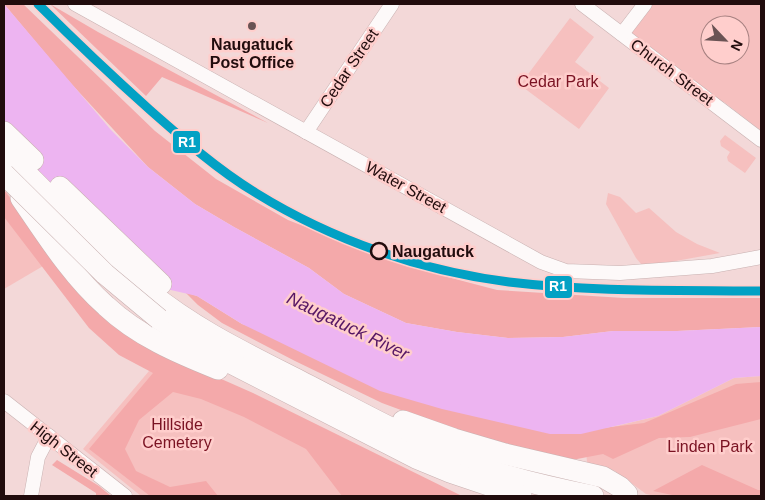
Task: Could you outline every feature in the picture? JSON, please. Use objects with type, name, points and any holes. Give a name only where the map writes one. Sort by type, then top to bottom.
[{"type":"highway","points":[[4,132],[145,270],[167,308]]},
{"type":"highway","points":[[4,152],[119,266],[167,308],[215,355],[416,458],[441,469],[521,496]]},
{"type":"highway","points":[[4,174],[105,274],[257,359],[414,440],[456,458],[525,482],[593,496]]},
{"type":"highway","points":[[4,174],[78,277],[119,317],[171,350],[298,398]]},
{"type":"highway","points":[[322,393],[454,439],[505,454],[602,477],[620,487],[627,494]]},
{"type":"highway","points":[[348,424],[404,460],[473,496]]},
{"type":"street","name":"Water Street","points":[[75,4],[541,262],[566,271],[620,273],[712,266],[761,257]]},
{"type":"street","name":"Cedar Street","points":[[306,132],[392,4]]},
{"type":"street","name":"Church Street","points":[[582,4],[761,140]]},
{"type":"street","points":[[622,34],[645,4]]},
{"type":"street","name":"High Street","points":[[4,401],[124,496]]},
{"type":"street","points":[[31,496],[38,457],[49,436]]},
{"type":"green space","points":[[644,4],[761,4],[761,131],[724,102],[717,111],[621,35]]},
{"type":"green space","name":"Cedar Park","points":[[570,18],[594,37],[575,62],[609,88],[579,129],[520,85]]},
{"type":"green space","points":[[725,135],[756,158],[745,173],[728,161],[727,157],[730,152],[721,146],[720,141]]},
{"type":"green space","points":[[6,191],[55,259],[4,289],[4,193]]},
{"type":"green space","points":[[608,193],[620,197],[636,213],[649,208],[676,232],[697,244],[720,253],[659,264],[642,265],[636,258],[606,204]]},
{"type":"green space","name":"Hillside Cemetery","points":[[160,358],[453,496],[141,496],[83,449]]},
{"type":"green space","name":"Linden Park","points":[[761,376],[761,496],[655,496],[646,494],[615,471],[587,463],[586,448],[596,431],[658,416],[734,378]]},
{"type":"shaded area","points":[[4,4],[23,4],[155,131],[216,179],[288,220],[406,266],[497,290],[624,298],[761,298],[761,327],[677,331],[613,331],[563,337],[508,338],[406,323],[344,294],[309,268],[195,204],[148,167],[66,78]]},
{"type":"shaded area","points":[[50,4],[98,32],[268,123],[162,77],[146,96]]},
{"type":"shaded area","points":[[4,190],[71,279],[133,340],[253,393],[462,496],[342,496],[306,449],[244,417],[201,399],[173,392],[139,420],[125,449],[136,471],[170,487],[206,481],[218,496],[150,496],[89,449],[153,373],[119,355],[89,328],[4,217]]},
{"type":"shaded area","points":[[185,292],[197,296],[242,324],[570,432],[644,423],[736,384],[761,382],[761,419],[690,437],[659,438],[613,459],[603,454],[572,460],[548,455],[447,427],[382,403],[222,323],[198,305]]},
{"type":"shaded area","points":[[57,460],[99,486],[111,496],[96,496],[96,493],[52,465]]},
{"type":"shaded area","points":[[702,465],[761,490],[761,496],[677,496],[653,491]]},
{"type":"water","name":"Naugatuck River","points":[[4,4],[111,130],[148,167],[195,204],[309,268],[344,294],[406,323],[508,338],[563,337],[613,331],[677,331],[761,327],[761,376],[734,378],[658,416],[581,434],[550,434],[442,409],[380,391],[242,324],[197,296],[162,288],[135,271],[4,135]]},
{"type":"transit line","name":"R1","points":[[38,4],[93,58],[215,165],[285,210],[346,239],[378,251],[443,270],[509,282],[603,289],[761,291]]},
{"type":"place","name":"Naugatuck Post Office","points":[[252,26]]},
{"type":"place","name":"Naugatuck","points":[[379,251]]}]
